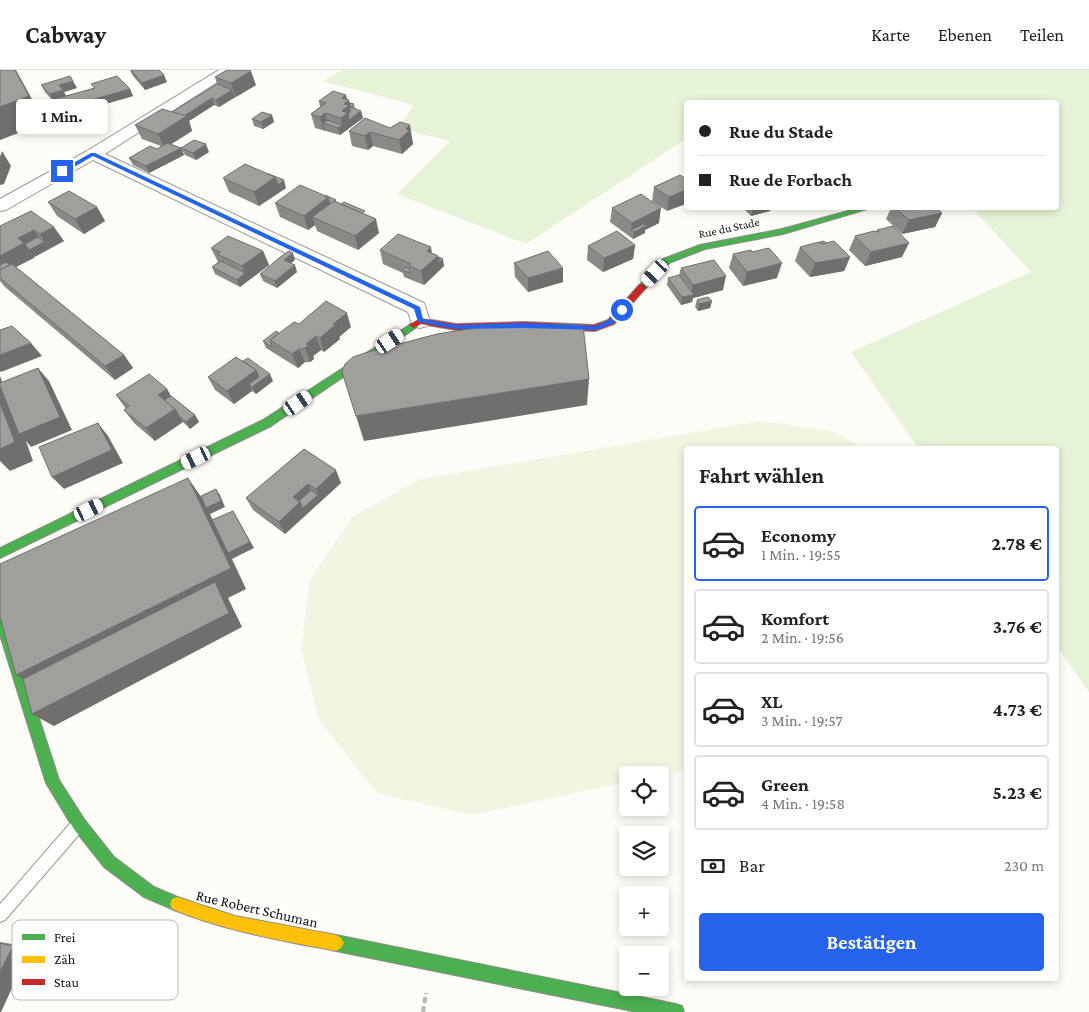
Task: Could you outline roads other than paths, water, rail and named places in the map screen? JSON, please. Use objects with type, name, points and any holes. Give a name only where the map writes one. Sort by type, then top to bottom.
[{"type":"street","points":[[0,206],[93,154],[229,70]]},
{"type":"street","points":[[0,553],[267,423],[420,321],[417,308],[93,154]]},
{"type":"street","name":"Rue du Stade","points":[[420,321],[456,327],[524,325],[596,328],[611,322],[666,261],[703,247],[783,231],[859,210]]},
{"type":"street","name":"Rue Robert Schuman","points":[[0,616],[53,783],[79,824],[109,862],[149,892],[196,913],[263,929],[441,963],[676,1012]]},
{"type":"lane","points":[[0,915],[79,824]]}]
